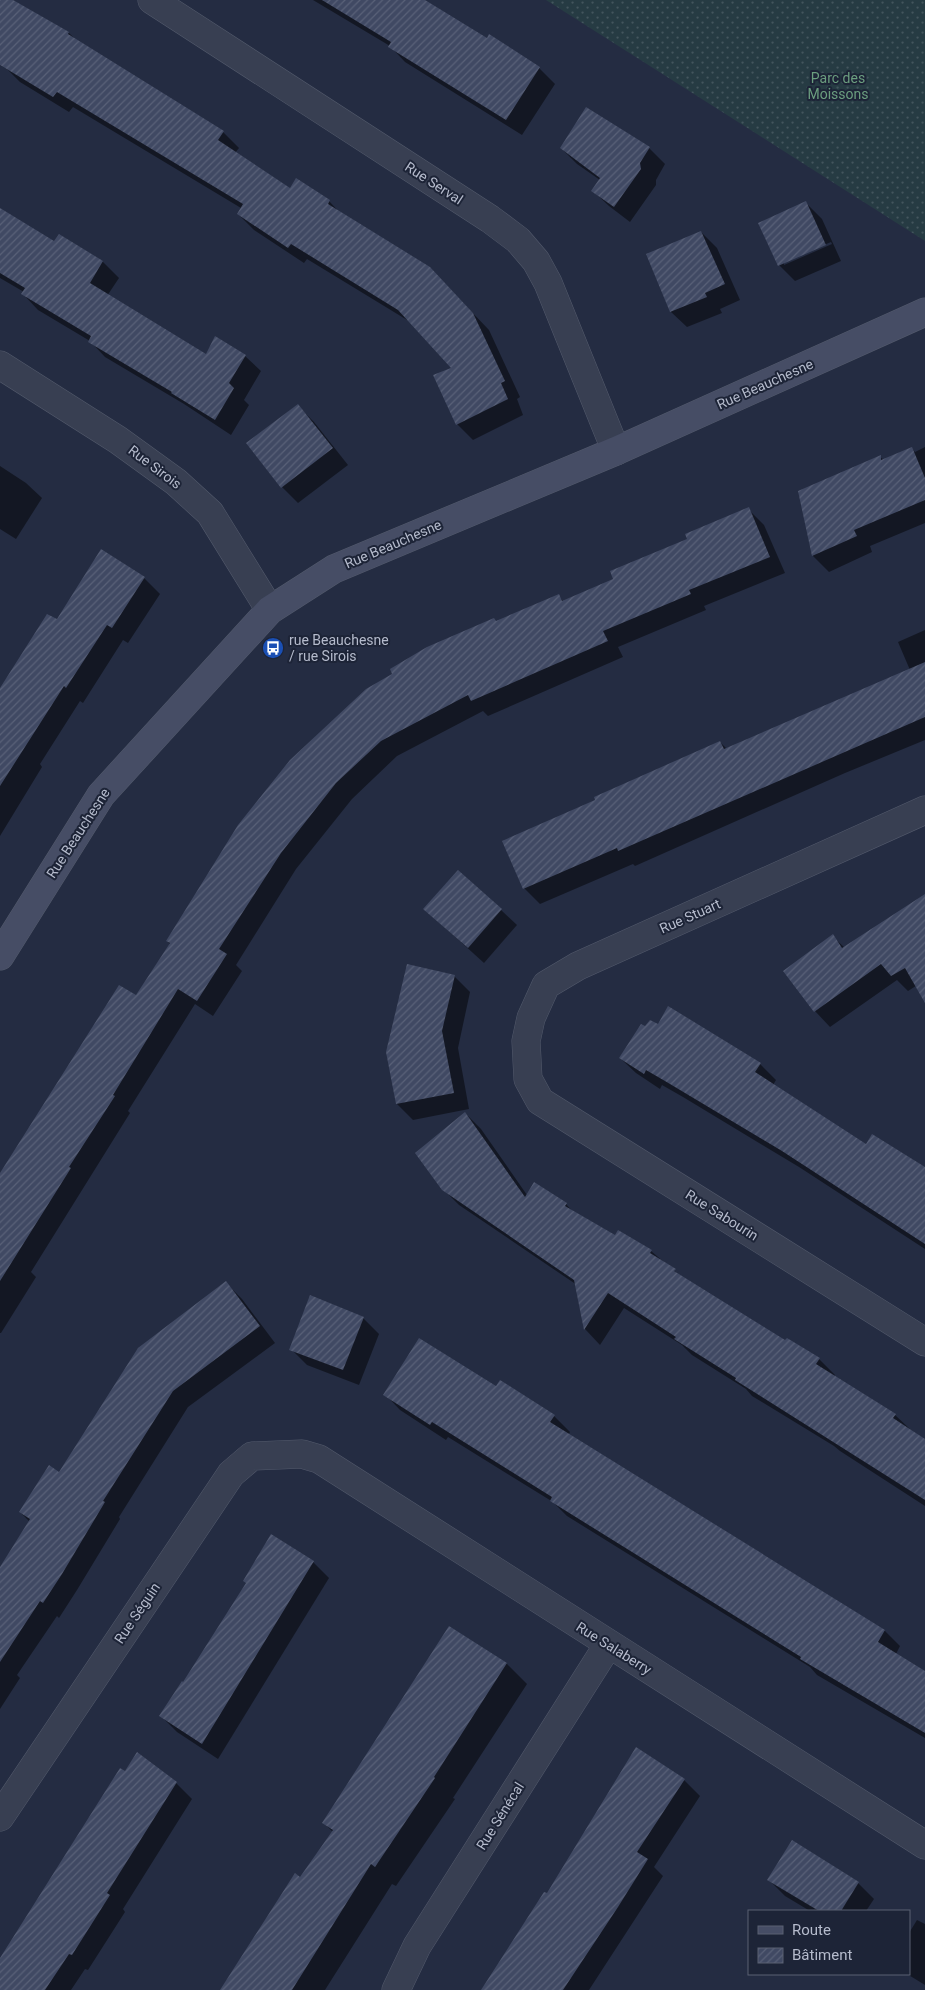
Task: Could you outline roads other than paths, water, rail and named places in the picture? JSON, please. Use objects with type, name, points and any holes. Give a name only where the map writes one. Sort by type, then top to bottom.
[{"type":"street","name":"Rue Serval","points":[[152,0],[490,219],[518,240],[536,261],[548,283],[616,451]]},
{"type":"street","name":"Rue Beauchesne","points":[[0,956],[101,794],[270,610],[334,569],[616,451],[925,312]]},
{"type":"street","name":"Rue Sirois","points":[[0,365],[118,440],[176,482],[210,514],[270,610]]},
{"type":"street","name":"Rue Stuart","points":[[528,1079],[526,1040],[531,1018],[546,985],[578,966],[925,810]]},
{"type":"street","name":"Rue Sabourin","points":[[528,1079],[540,1101],[925,1342]]},
{"type":"street","name":"Rue Salaberry","points":[[302,1454],[318,1459],[925,1845]]},
{"type":"street","name":"Rue Séguin","points":[[0,1817],[230,1474],[252,1456],[302,1454]]},
{"type":"street","name":"Rue Sénécal","points":[[396,1990],[417,1946],[608,1645]]},
{"type":"place","name":"rue Beauchesne / rue Sirois","points":[[273,648]]},
{"type":"park label","name":"Parc des Moissons","points":[[838,86]]}]
